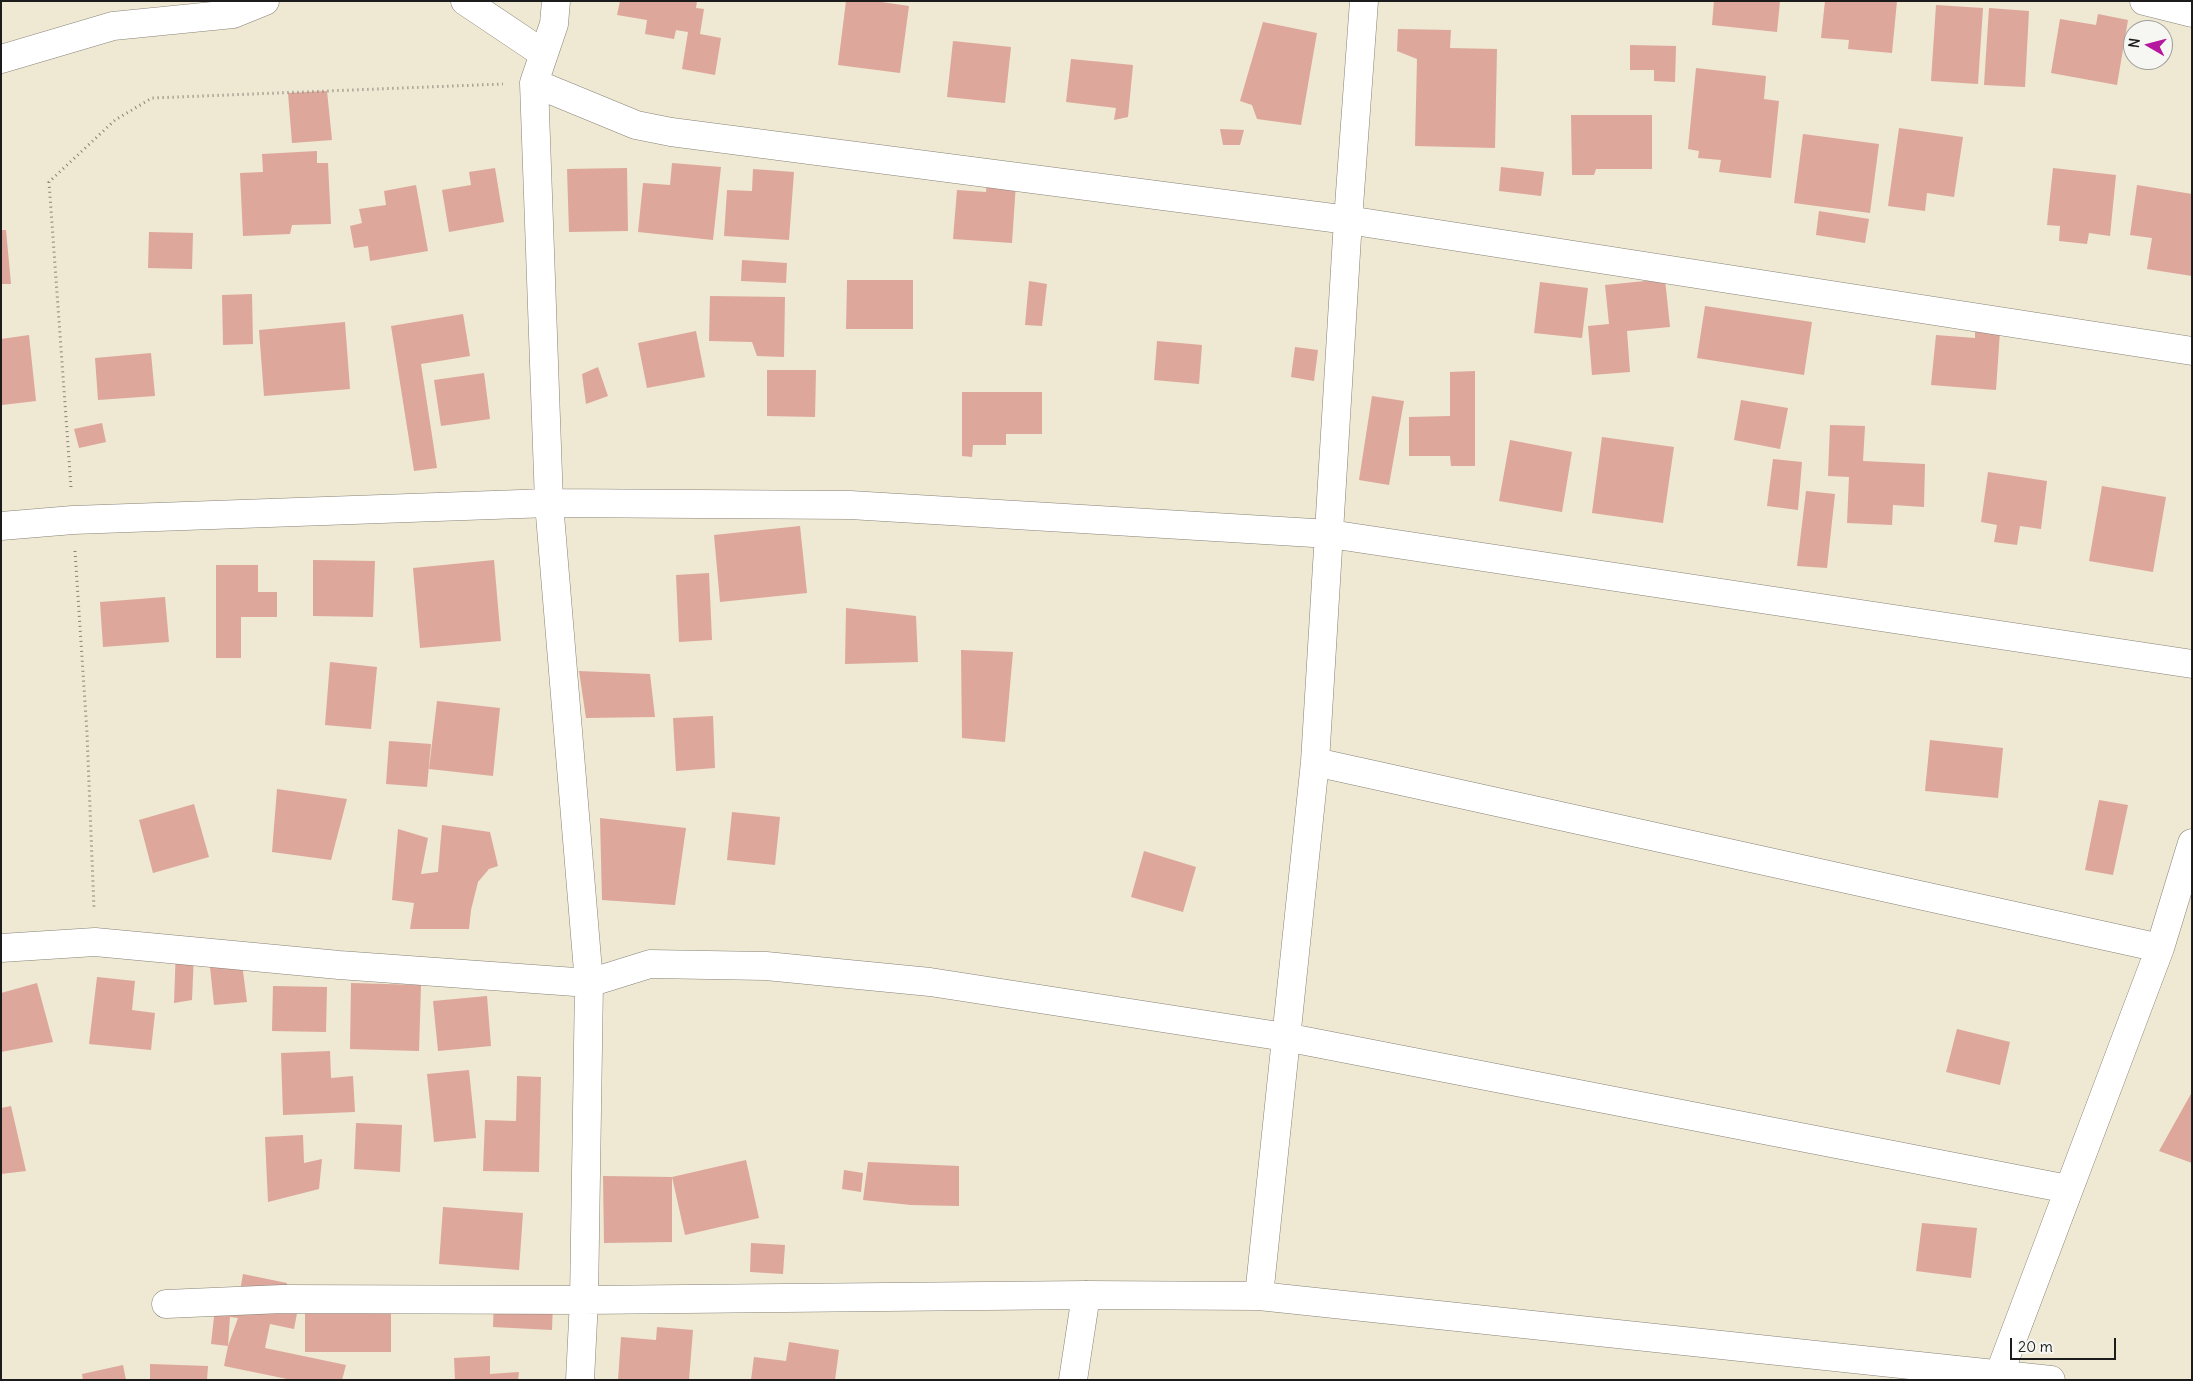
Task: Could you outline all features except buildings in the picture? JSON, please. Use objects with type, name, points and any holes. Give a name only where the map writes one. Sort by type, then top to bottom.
[{"type":"street","points":[[1,59],[113,26],[233,14],[265,1]]},
{"type":"street","points":[[465,1],[544,54]]},
{"type":"street","points":[[556,1],[554,24],[534,83],[549,504],[589,983],[584,1300],[580,1380]]},
{"type":"street","points":[[1259,1296],[1315,762],[1348,220],[1364,1]]},
{"type":"street","points":[[2144,1],[2192,12]]},
{"type":"street","points":[[534,83],[636,125],[671,132],[1348,220],[2192,351]]},
{"type":"street","points":[[1,526],[73,520],[549,504],[850,505],[1330,534],[2192,664]]},
{"type":"street","points":[[1315,762],[2160,948]]},
{"type":"street","points":[[1998,1377],[2160,948],[2189,860]]},
{"type":"street","points":[[1,948],[95,942],[339,965],[589,983],[650,964],[766,966],[930,982],[1285,1036],[2068,1189]]},
{"type":"street","points":[[1073,1380],[1086,1295]]},
{"type":"street","points":[[166,1304],[282,1298],[584,1300],[1086,1295],[1259,1296],[1998,1377],[2051,1380]]},
{"type":"path","points":[[95,942],[87,734],[49,182],[115,120],[152,98],[534,83]]}]
